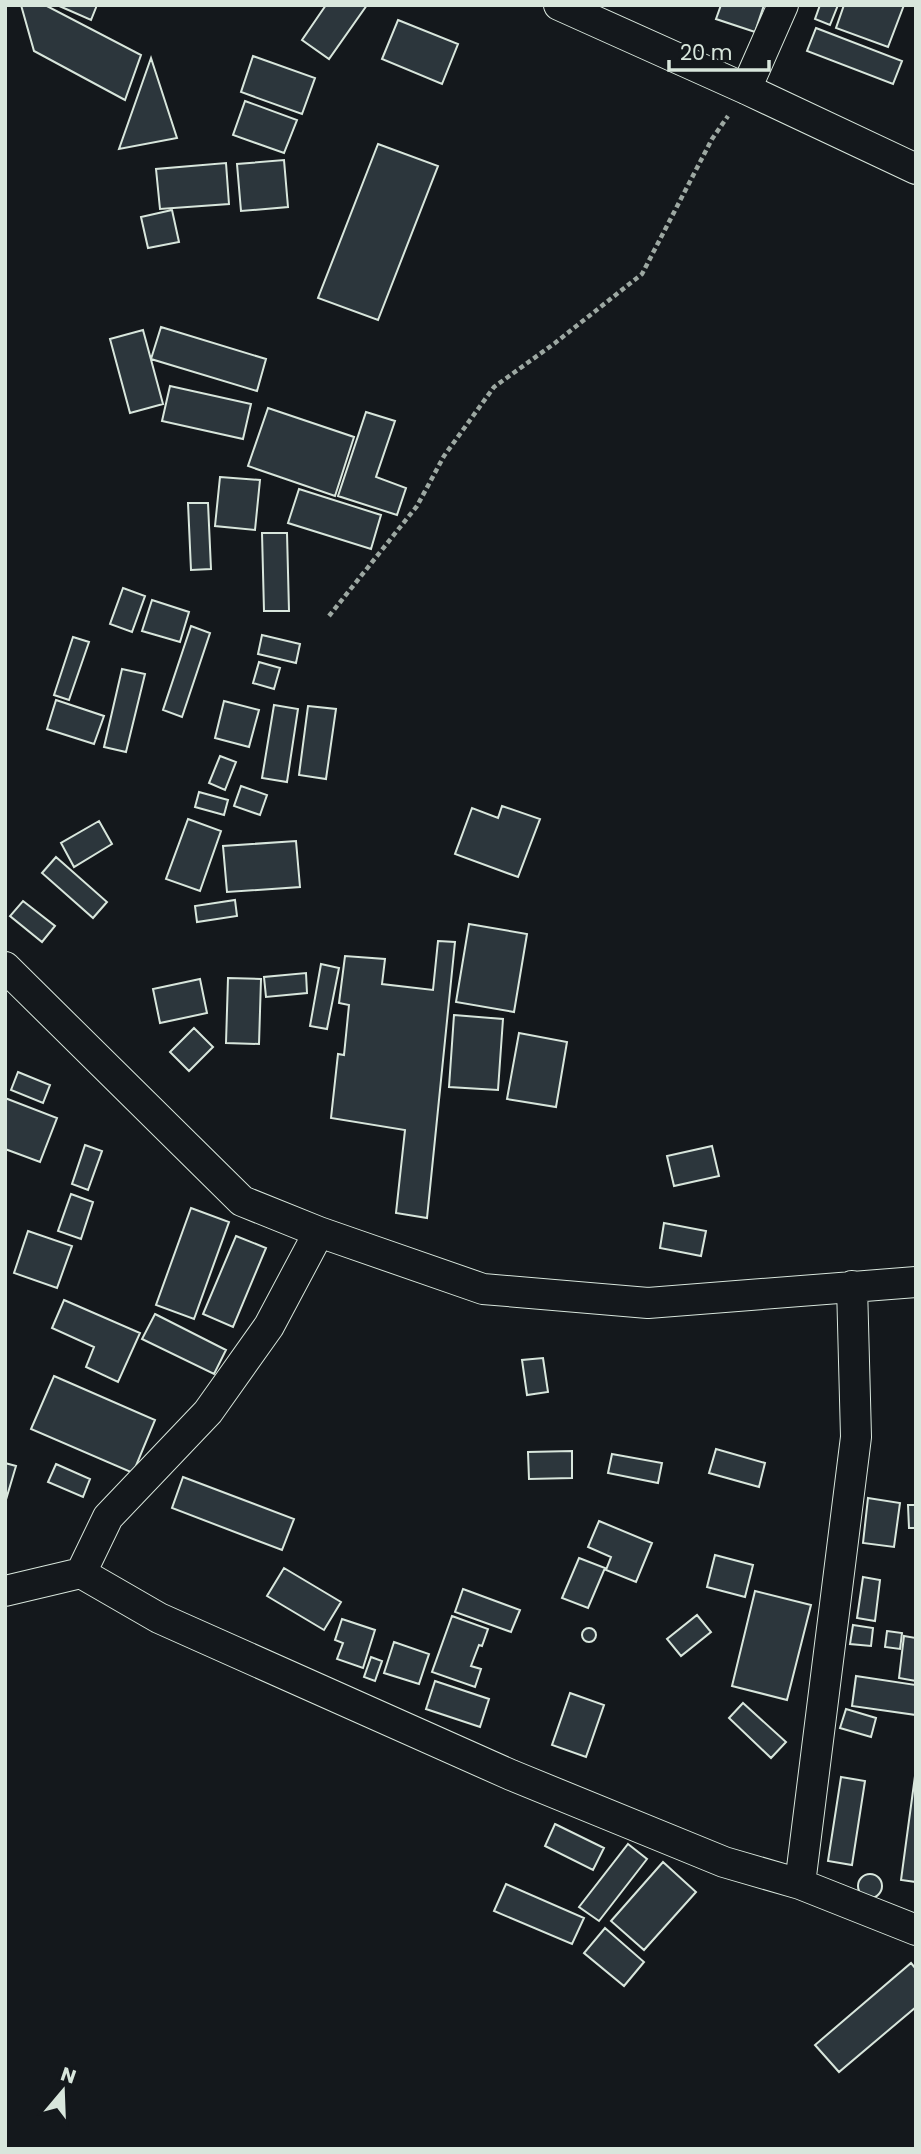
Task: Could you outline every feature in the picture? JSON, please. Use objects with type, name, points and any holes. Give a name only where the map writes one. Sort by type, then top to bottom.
[{"type":"street","points":[[559,5],[916,169]]},
{"type":"street","points":[[746,89],[783,5]]},
{"type":"street","points":[[5,967],[242,1201],[319,1232],[483,1289],[648,1303],[916,1282]]},
{"type":"street","points":[[81,1573],[108,1517],[208,1412],[269,1326],[319,1232]]},
{"type":"street","points":[[800,1884],[856,1437],[852,1286]]},
{"type":"street","points":[[5,1591],[81,1573],[159,1618],[511,1775],[724,1862],[800,1884],[916,1930]]},
{"type":"path","points":[[328,617],[417,506],[444,456],[495,387],[642,274],[712,139],[746,89]]},
{"type":"building","points":[[21,5],[45,5],[141,55],[125,100],[34,51]]},
{"type":"building","points":[[57,5],[97,5],[91,20]]},
{"type":"building","points":[[326,5],[367,5],[329,59],[302,40]]},
{"type":"building","points":[[721,5],[764,5],[755,32],[716,19]]},
{"type":"building","points":[[820,5],[838,5],[830,25],[815,19]]},
{"type":"building","points":[[844,5],[904,5],[888,47],[836,28]]},
{"type":"building","points":[[398,20],[458,44],[442,84],[382,59]]},
{"type":"building","points":[[816,28],[902,61],[893,84],[807,51]]},
{"type":"building","points":[[253,56],[315,78],[302,114],[241,92]]},
{"type":"building","points":[[151,58],[177,138],[119,149]]},
{"type":"building","points":[[245,101],[297,120],[284,153],[233,135]]},
{"type":"building","points":[[378,144],[438,166],[378,320],[318,298]]},
{"type":"building","points":[[284,160],[288,207],[241,211],[237,164]]},
{"type":"building","points":[[226,163],[229,204],[160,209],[156,169]]},
{"type":"building","points":[[172,210],[179,242],[148,248],[141,217]]},
{"type":"building","points":[[161,327],[266,359],[257,391],[151,359]]},
{"type":"building","points":[[143,330],[163,404],[130,413],[110,339]]},
{"type":"building","points":[[170,386],[251,404],[243,439],[162,421]]},
{"type":"building","points":[[268,408],[354,437],[335,496],[248,466]]},
{"type":"building","points":[[366,412],[395,421],[376,477],[406,488],[397,515],[338,496]]},
{"type":"building","points":[[220,477],[260,480],[255,530],[215,526]]},
{"type":"building","points":[[299,489],[381,515],[371,549],[288,523]]},
{"type":"building","points":[[188,503],[208,503],[211,569],[191,570]]},
{"type":"building","points":[[262,533],[287,533],[289,611],[264,611]]},
{"type":"building","points":[[123,588],[145,596],[132,632],[110,624]]},
{"type":"building","points":[[152,600],[189,612],[180,642],[142,631]]},
{"type":"building","points":[[191,626],[210,633],[182,717],[163,710]]},
{"type":"building","points":[[262,635],[300,644],[296,663],[258,654]]},
{"type":"building","points":[[73,637],[89,642],[69,700],[54,695]]},
{"type":"building","points":[[259,662],[280,668],[274,689],[253,683]]},
{"type":"building","points":[[122,669],[145,674],[126,752],[104,747]]},
{"type":"building","points":[[56,700],[104,716],[94,744],[47,729]]},
{"type":"building","points":[[224,701],[259,710],[249,747],[215,738]]},
{"type":"building","points":[[274,705],[298,709],[287,782],[262,778]]},
{"type":"building","points":[[308,706],[336,709],[326,779],[299,775]]},
{"type":"building","points":[[220,756],[236,762],[225,790],[209,783]]},
{"type":"building","points":[[241,786],[267,795],[260,815],[234,806]]},
{"type":"building","points":[[199,792],[228,800],[224,815],[195,807]]},
{"type":"building","points":[[502,806],[540,819],[518,877],[455,854],[472,808],[498,818]]},
{"type":"building","points":[[188,819],[221,831],[200,891],[166,879]]},
{"type":"building","points":[[99,821],[112,844],[74,867],[61,843]]},
{"type":"building","points":[[296,841],[300,887],[227,892],[223,846]]},
{"type":"building","points":[[56,857],[107,902],[93,918],[42,873]]},
{"type":"building","points":[[235,900],[237,916],[197,922],[195,906]]},
{"type":"building","points":[[23,901],[55,926],[42,942],[10,916]]},
{"type":"building","points":[[469,924],[527,934],[514,1012],[456,1002]]},
{"type":"building","points":[[438,941],[455,942],[427,1218],[396,1213],[405,1130],[331,1118],[338,1054],[344,1055],[349,1005],[339,1003],[345,956],[385,959],[382,984],[433,990]]},
{"type":"building","points":[[321,964],[339,968],[327,1029],[310,1026]]},
{"type":"building","points":[[306,973],[307,993],[266,997],[264,977]]},
{"type":"building","points":[[228,978],[261,979],[259,1044],[226,1043]]},
{"type":"building","points":[[200,979],[207,1013],[160,1023],[153,989]]},
{"type":"building","points":[[454,1015],[503,1019],[498,1090],[449,1087]]},
{"type":"building","points":[[194,1028],[213,1047],[189,1071],[170,1052]]},
{"type":"building","points":[[519,1033],[567,1042],[556,1107],[507,1099]]},
{"type":"building","points":[[18,1072],[50,1085],[43,1103],[11,1090]]},
{"type":"building","points":[[5,1098],[57,1118],[40,1162],[5,1149]]},
{"type":"building","points":[[85,1145],[102,1151],[88,1190],[72,1184]]},
{"type":"building","points":[[712,1146],[719,1176],[674,1186],[667,1156]]},
{"type":"building","points":[[71,1194],[93,1202],[81,1239],[58,1231]]},
{"type":"building","points":[[191,1208],[229,1222],[194,1319],[156,1305]]},
{"type":"building","points":[[664,1223],[706,1231],[701,1256],[660,1248]]},
{"type":"building","points":[[28,1231],[72,1246],[57,1288],[14,1273]]},
{"type":"building","points":[[236,1236],[266,1248],[233,1327],[203,1314]]},
{"type":"building","points":[[64,1300],[140,1333],[118,1382],[86,1367],[94,1347],[52,1328]]},
{"type":"building","points":[[155,1314],[226,1350],[214,1374],[142,1339]]},
{"type":"building","points":[[543,1358],[548,1392],[527,1395],[522,1360]]},
{"type":"building","points":[[54,1376],[155,1420],[133,1473],[31,1429]]},
{"type":"building","points":[[716,1449],[765,1463],[759,1487],[709,1473]]},
{"type":"building","points":[[572,1451],[572,1478],[529,1479],[528,1452]]},
{"type":"building","points":[[612,1454],[662,1463],[658,1483],[608,1473]]},
{"type":"building","points":[[5,1463],[16,1466],[5,1503]]},
{"type":"building","points":[[56,1464],[90,1479],[83,1497],[48,1482]]},
{"type":"building","points":[[183,1477],[294,1519],[282,1550],[172,1508]]},
{"type":"building","points":[[868,1498],[900,1503],[894,1547],[863,1543]]},
{"type":"building","points":[[908,1505],[916,1505],[916,1528],[909,1528]]},
{"type":"building","points":[[599,1521],[652,1543],[636,1582],[606,1570],[611,1557],[588,1547]]},
{"type":"building","points":[[715,1555],[753,1565],[745,1597],[707,1587]]},
{"type":"building","points":[[579,1558],[605,1568],[588,1608],[562,1598]]},
{"type":"building","points":[[284,1568],[341,1602],[324,1630],[267,1596]]},
{"type":"building","points":[[863,1577],[880,1580],[875,1621],[857,1618]]},
{"type":"building","points":[[463,1589],[520,1610],[511,1632],[455,1612]]},
{"type":"building","points":[[755,1591],[811,1605],[787,1700],[732,1686]]},
{"type":"building","points":[[697,1615],[711,1632],[681,1656],[667,1639]]},
{"type":"building","points":[[452,1616],[488,1629],[471,1666],[481,1669],[475,1687],[432,1672]]},
{"type":"building","points":[[342,1619],[375,1630],[363,1668],[337,1659],[343,1643],[335,1640]]},
{"type":"building","points":[[853,1625],[873,1628],[871,1646],[850,1644]]},
{"type":"building","points":[[589,1628],[594,1630],[594,1640],[589,1642],[584,1640],[582,1635],[584,1630]]},
{"type":"building","points":[[887,1631],[902,1633],[900,1649],[885,1647]]},
{"type":"building","points":[[904,1636],[916,1638],[916,1681],[899,1678]]},
{"type":"building","points":[[394,1642],[429,1654],[419,1684],[384,1673]]},
{"type":"building","points":[[371,1657],[382,1661],[375,1681],[364,1677]]},
{"type":"building","points":[[856,1676],[916,1685],[916,1715],[852,1706]]},
{"type":"building","points":[[435,1681],[489,1699],[480,1727],[426,1709]]},
{"type":"building","points":[[570,1693],[604,1705],[586,1757],[552,1745]]},
{"type":"building","points":[[743,1703],[786,1742],[771,1758],[729,1718]]},
{"type":"building","points":[[846,1709],[876,1718],[871,1737],[840,1728]]},
{"type":"building","points":[[916,1776],[916,1882],[901,1880]]},
{"type":"building","points":[[841,1777],[865,1781],[852,1865],[828,1861]]},
{"type":"building","points":[[555,1824],[604,1848],[593,1870],[545,1846]]},
{"type":"building","points":[[628,1844],[647,1859],[599,1921],[579,1907]]},
{"type":"building","points":[[663,1862],[696,1892],[644,1950],[611,1921]]},
{"type":"building","points":[[870,1874],[879,1877],[882,1886],[879,1895],[870,1898],[861,1895],[858,1886],[861,1877]]},
{"type":"building","points":[[506,1884],[584,1918],[572,1944],[494,1911]]},
{"type":"building","points":[[605,1928],[644,1962],[624,1986],[584,1953]]},
{"type":"building","points":[[911,1963],[916,1969],[916,2007],[839,2072],[815,2045]]}]
